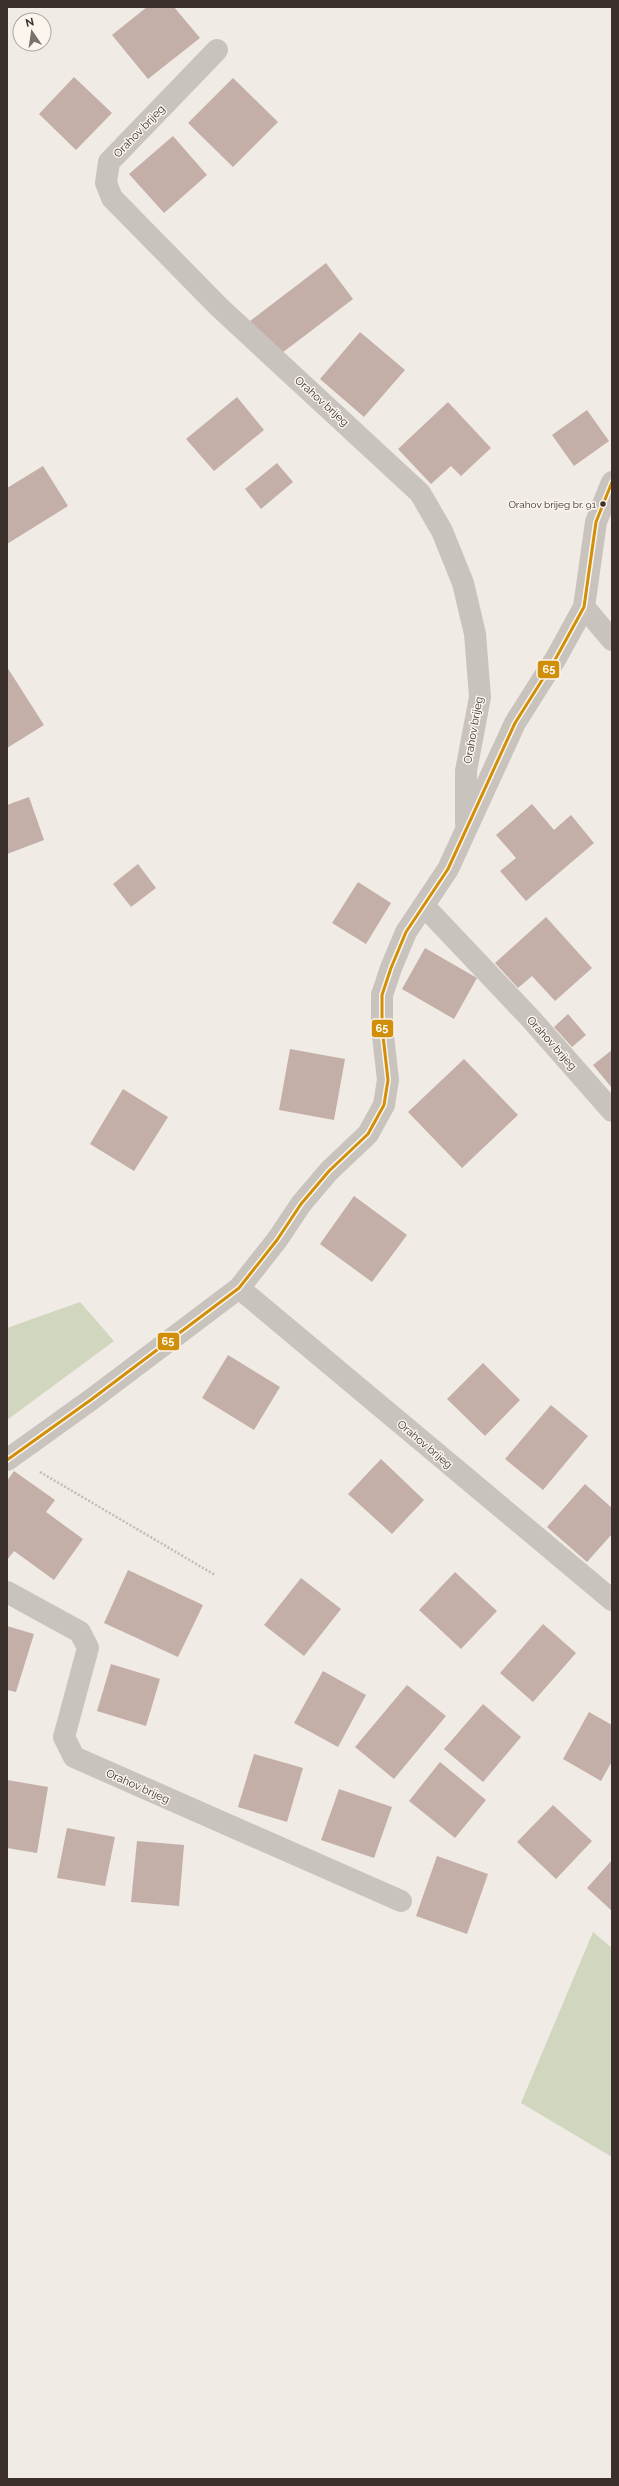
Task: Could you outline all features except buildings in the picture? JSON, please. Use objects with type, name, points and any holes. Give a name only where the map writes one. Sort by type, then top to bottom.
[{"type":"street","name":"Orahov brijeg","points":[[217,50],[109,162],[106,183],[112,198],[219,308],[378,451],[420,493],[438,524],[463,583],[475,634],[480,697],[466,771],[466,830]]},
{"type":"street","name":"Orahov brijeg","points":[[10,1458],[92,1399],[238,1288],[324,1176],[368,1134],[384,1105],[388,1080],[382,1026],[382,995],[406,932],[448,869],[515,723],[556,658],[584,607],[596,522],[612,482]]},
{"type":"street","points":[[584,607],[612,640]]},
{"type":"street","name":"Orahov brijeg","points":[[424,906],[531,1019],[612,1111]]},
{"type":"street","name":"Orahov brijeg","points":[[238,1288],[612,1600]]},
{"type":"street","name":"Orahov brijeg","points":[[7,1592],[80,1632],[88,1648],[64,1737],[74,1757],[401,1902]]},
{"type":"path","points":[[10,1458],[215,1575]]},
{"type":"green space","points":[[80,1302],[114,1341],[7,1420],[7,1328]]},
{"type":"green space","points":[[593,1932],[612,1948],[612,2157],[521,2103]]},
{"type":"transit line","name":"65","points":[[7,1460],[92,1399],[239,1288],[277,1240],[301,1204],[329,1171],[368,1134],[384,1105],[388,1080],[382,1027],[382,995],[391,968],[406,932],[448,869],[515,723],[556,658],[584,607],[596,522],[612,482]]},
{"type":"place","name":"Orahov brijeg br. 91","points":[[603,504]]}]
